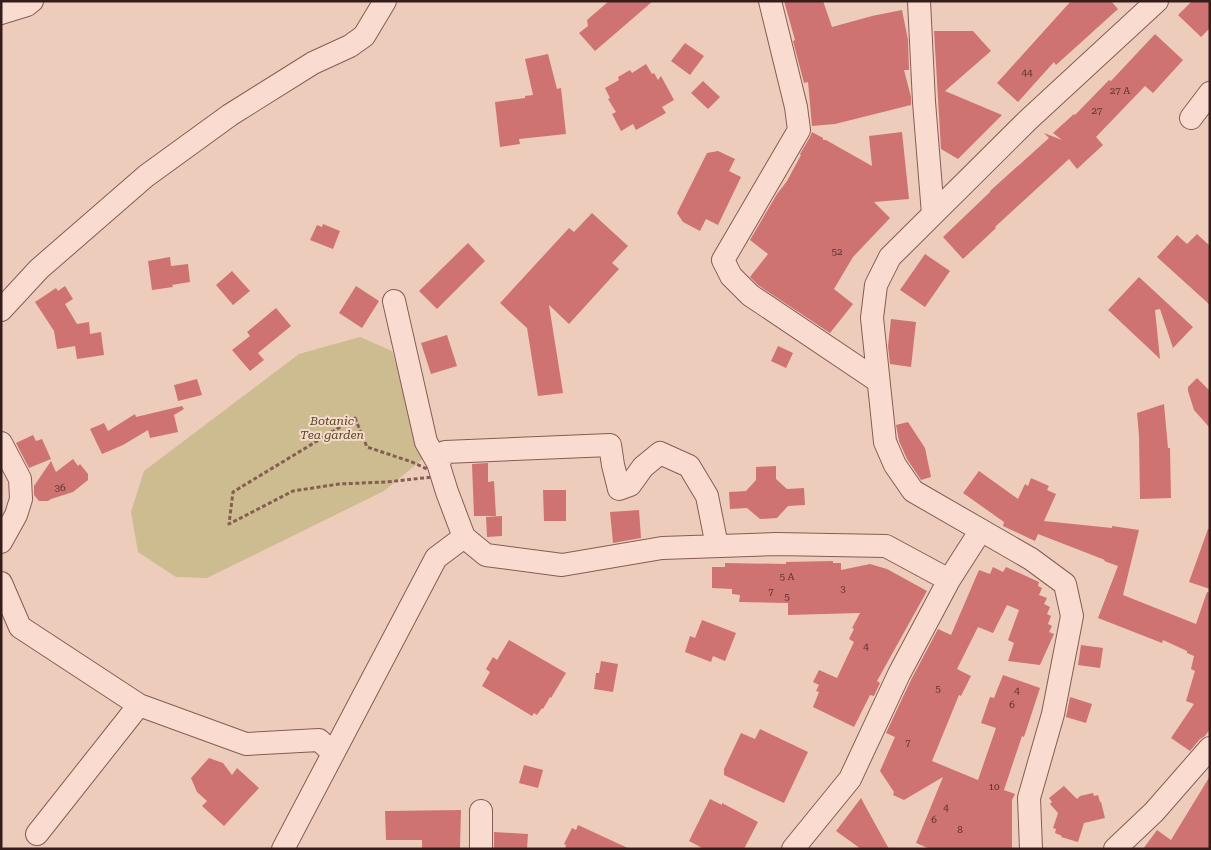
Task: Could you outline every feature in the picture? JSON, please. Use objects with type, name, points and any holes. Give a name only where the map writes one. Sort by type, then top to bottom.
[{"type":"street","points":[[1,13],[32,1]]},
{"type":"street","points":[[1,310],[39,268],[146,176],[230,115],[313,63],[350,46],[364,36],[385,1]]},
{"type":"street","points":[[770,1],[796,107],[799,130],[723,260],[731,276],[750,295],[878,381]]},
{"type":"street","points":[[919,1],[924,102],[934,214]]},
{"type":"street","points":[[1031,849],[1029,798],[1053,714],[1072,616],[1065,584],[1030,559],[914,491],[895,465],[885,442],[878,381],[872,318],[876,285],[890,257],[1028,120],[1157,1]]},
{"type":"street","points":[[1191,118],[1210,93]]},
{"type":"street","points":[[394,301],[426,442],[442,477],[464,537],[486,555],[562,564],[662,548],[776,544],[886,546],[950,580]]},
{"type":"street","points":[[1,443],[20,479],[21,499],[16,515],[1,542]]},
{"type":"street","points":[[442,477],[445,452],[610,445],[619,489],[630,485],[643,467],[660,453],[689,466],[707,496],[717,546]]},
{"type":"street","points":[[793,849],[850,779],[899,674],[950,580],[981,530]]},
{"type":"street","points":[[283,849],[436,558],[464,537]]},
{"type":"street","points":[[1,583],[20,627],[139,705],[246,744],[319,740],[333,753]]},
{"type":"street","points":[[37,834],[139,705]]},
{"type":"street","points":[[1115,849],[1154,812],[1210,748]]},
{"type":"street","points":[[481,811],[481,849]]},
{"type":"path","points":[[412,462],[367,447],[355,418],[233,492],[229,524],[293,491],[339,484],[442,477]]},
{"type":"green space","name":"Botanic Tea garden","points":[[360,337],[392,351],[424,458],[384,491],[207,578],[176,577],[138,552],[131,512],[144,471],[299,354]]},
{"type":"building","points":[[609,1],[653,1],[595,51],[579,33],[588,26],[587,20]]},
{"type":"building","points":[[784,1],[823,1],[832,27],[902,10],[908,40],[909,70],[904,70],[911,97],[911,105],[835,124],[812,126],[808,82],[804,83]]},
{"type":"building","points":[[1071,1],[1111,1],[1118,9],[1056,65],[1054,62],[1018,102],[997,83]]},
{"type":"building","points":[[1192,1],[1210,1],[1210,28],[1201,37],[1178,15]]},
{"type":"building","points":[[934,31],[973,31],[991,51],[945,91],[1002,115],[958,159],[941,149]]},
{"type":"building","points":[[1155,34],[1183,60],[1153,93],[1145,86],[1096,137],[1103,145],[1077,169],[1069,159],[963,259],[943,237],[990,191],[1049,138],[1044,133],[1062,140],[1053,133],[1075,115],[1109,80],[1111,81]]},
{"type":"building","points":[[685,43],[704,56],[690,75],[671,61]]},
{"type":"building","points":[[548,54],[557,89],[561,88],[566,134],[519,139],[520,144],[500,147],[495,102],[525,98],[525,96],[533,95],[525,59]]},
{"type":"building","points":[[646,64],[658,80],[661,76],[674,100],[662,107],[666,113],[636,130],[633,124],[621,131],[612,114],[616,112],[608,99],[610,98],[605,88],[619,80],[618,77],[630,70],[632,73]]},
{"type":"building","points":[[703,81],[720,97],[708,109],[691,93]]},
{"type":"building","points":[[812,132],[823,138],[823,140],[872,166],[869,136],[902,132],[909,199],[874,202],[890,218],[853,257],[834,289],[853,304],[830,333],[758,285],[750,277],[768,254],[750,240],[777,194],[787,181]]},
{"type":"building","points":[[718,151],[735,159],[729,171],[741,177],[718,225],[706,219],[700,231],[683,222],[677,213],[707,153]]},
{"type":"building","points":[[592,213],[628,246],[612,263],[619,269],[569,324],[549,305],[563,393],[538,396],[527,328],[500,303],[569,228],[574,232]]},
{"type":"building","points":[[323,224],[340,231],[333,249],[310,240],[317,225],[322,227]]},
{"type":"building","points":[[1197,234],[1210,246],[1210,305],[1157,257],[1177,235],[1187,244]]},
{"type":"building","points":[[468,243],[485,261],[437,309],[419,291]]},
{"type":"building","points":[[925,254],[950,271],[925,307],[900,290]]},
{"type":"building","points":[[170,257],[171,266],[188,264],[190,282],[152,290],[148,261]]},
{"type":"building","points":[[232,271],[250,291],[233,305],[216,285]]},
{"type":"building","points":[[1139,277],[1193,327],[1173,348],[1160,309],[1155,310],[1160,359],[1108,310]]},
{"type":"building","points":[[65,286],[73,299],[65,304],[77,324],[89,322],[90,334],[101,332],[104,355],[77,359],[75,346],[57,349],[54,331],[35,302],[56,288],[58,291]]},
{"type":"building","points":[[356,286],[379,301],[362,328],[339,313]]},
{"type":"building","points":[[276,308],[291,326],[258,353],[264,360],[250,371],[232,350],[250,336],[247,332]]},
{"type":"building","points":[[891,319],[916,322],[911,367],[890,364],[888,346]]},
{"type":"building","points":[[447,335],[457,366],[431,374],[421,343]]},
{"type":"building","points":[[778,346],[793,353],[786,368],[771,361]]},
{"type":"building","points":[[1197,378],[1210,391],[1210,428],[1194,410],[1188,391],[1188,387]]},
{"type":"building","points":[[197,379],[202,395],[178,401],[174,385]]},
{"type":"building","points":[[1164,404],[1168,448],[1170,448],[1171,498],[1140,499],[1137,413]]},
{"type":"building","points":[[182,406],[184,409],[174,415],[178,432],[150,438],[148,430],[123,445],[102,454],[90,429],[104,423],[108,431],[135,414],[136,417]]},
{"type":"building","points":[[908,422],[925,448],[931,477],[921,480],[907,459],[899,441],[896,425]]},
{"type":"building","points":[[33,435],[36,441],[42,439],[51,459],[29,468],[16,443]]},
{"type":"building","points":[[73,459],[88,474],[88,480],[73,492],[48,501],[39,501],[34,495],[34,486],[51,461],[56,472]]},
{"type":"building","points":[[488,463],[488,482],[494,481],[496,516],[474,516],[472,464]]},
{"type":"building","points":[[776,466],[776,479],[787,489],[804,488],[805,505],[788,506],[777,518],[760,519],[747,508],[730,509],[729,492],[746,491],[756,480],[756,467]]},
{"type":"building","points":[[979,471],[1018,499],[1025,484],[1028,486],[1031,478],[1049,486],[1047,490],[1056,494],[1044,521],[1139,530],[1123,595],[1196,624],[1207,592],[1210,593],[1210,729],[1190,751],[1171,738],[1194,704],[1186,701],[1195,671],[1191,669],[1194,656],[1163,640],[1162,643],[1098,618],[1118,566],[1038,534],[1035,541],[1003,526],[1004,522],[963,493]]},
{"type":"building","points":[[543,490],[566,490],[566,521],[544,521]]},
{"type":"building","points":[[639,510],[641,538],[613,543],[610,512]]},
{"type":"building","points":[[502,516],[502,536],[487,537],[486,517]]},
{"type":"building","points":[[1208,529],[1210,529],[1210,589],[1189,582]]},
{"type":"building","points":[[833,561],[833,563],[841,563],[841,570],[870,564],[887,569],[927,591],[877,681],[880,683],[874,696],[870,695],[854,727],[813,707],[819,692],[816,691],[819,685],[813,682],[819,670],[837,678],[854,642],[849,639],[854,629],[852,628],[860,613],[788,615],[788,603],[739,602],[740,595],[732,594],[732,589],[712,588],[712,567],[725,567],[725,563],[786,564],[786,562]]},
{"type":"building","points":[[993,567],[1003,572],[1006,567],[1039,582],[1038,586],[1042,588],[1039,595],[1047,598],[1044,604],[1050,607],[1047,614],[1051,616],[1048,624],[1052,626],[1049,632],[1054,634],[1040,665],[1008,661],[1014,643],[1008,640],[1019,610],[1007,605],[993,633],[978,627],[957,669],[971,676],[961,696],[959,695],[932,761],[978,780],[996,728],[981,723],[990,697],[994,698],[1003,675],[1040,688],[1004,790],[1015,794],[1012,800],[1012,849],[930,849],[916,843],[943,777],[904,800],[893,795],[894,792],[880,771],[895,737],[886,733],[938,629],[951,635],[979,570],[990,574]]},
{"type":"building","points":[[702,620],[736,633],[725,661],[713,656],[711,662],[685,652],[690,636],[695,638]]},
{"type":"building","points":[[509,640],[566,673],[551,698],[537,715],[534,713],[532,716],[482,686],[490,672],[486,669],[493,657],[497,660]]},
{"type":"building","points":[[1081,645],[1103,648],[1100,668],[1078,665]]},
{"type":"building","points":[[601,661],[618,664],[613,692],[594,689],[596,673],[599,673]]},
{"type":"building","points":[[1070,697],[1092,704],[1086,723],[1066,717]]},
{"type":"building","points":[[760,729],[808,752],[784,803],[724,775],[724,769],[741,733],[755,739]]},
{"type":"building","points":[[209,758],[223,763],[232,775],[237,768],[259,788],[224,826],[202,806],[207,801],[197,792],[191,778]]},
{"type":"building","points":[[524,765],[543,770],[538,788],[519,783]]},
{"type":"building","points":[[1210,776],[1210,849],[1143,849],[1157,830],[1171,840]]},
{"type":"building","points":[[1064,786],[1077,799],[1080,796],[1093,793],[1094,796],[1098,795],[1105,818],[1084,823],[1078,842],[1061,837],[1055,833],[1056,829],[1053,828],[1058,813],[1050,804],[1052,802],[1049,798]]},
{"type":"building","points":[[861,798],[889,849],[861,849],[836,831]]},
{"type":"building","points":[[710,799],[722,805],[722,803],[758,822],[744,849],[704,849],[689,841]]},
{"type":"building","points":[[461,810],[460,849],[422,849],[422,840],[386,840],[385,811]]},
{"type":"building","points":[[578,825],[630,849],[565,849],[566,845],[564,844],[572,828],[576,830]]},
{"type":"building","points":[[494,832],[528,834],[527,849],[494,849]]}]
